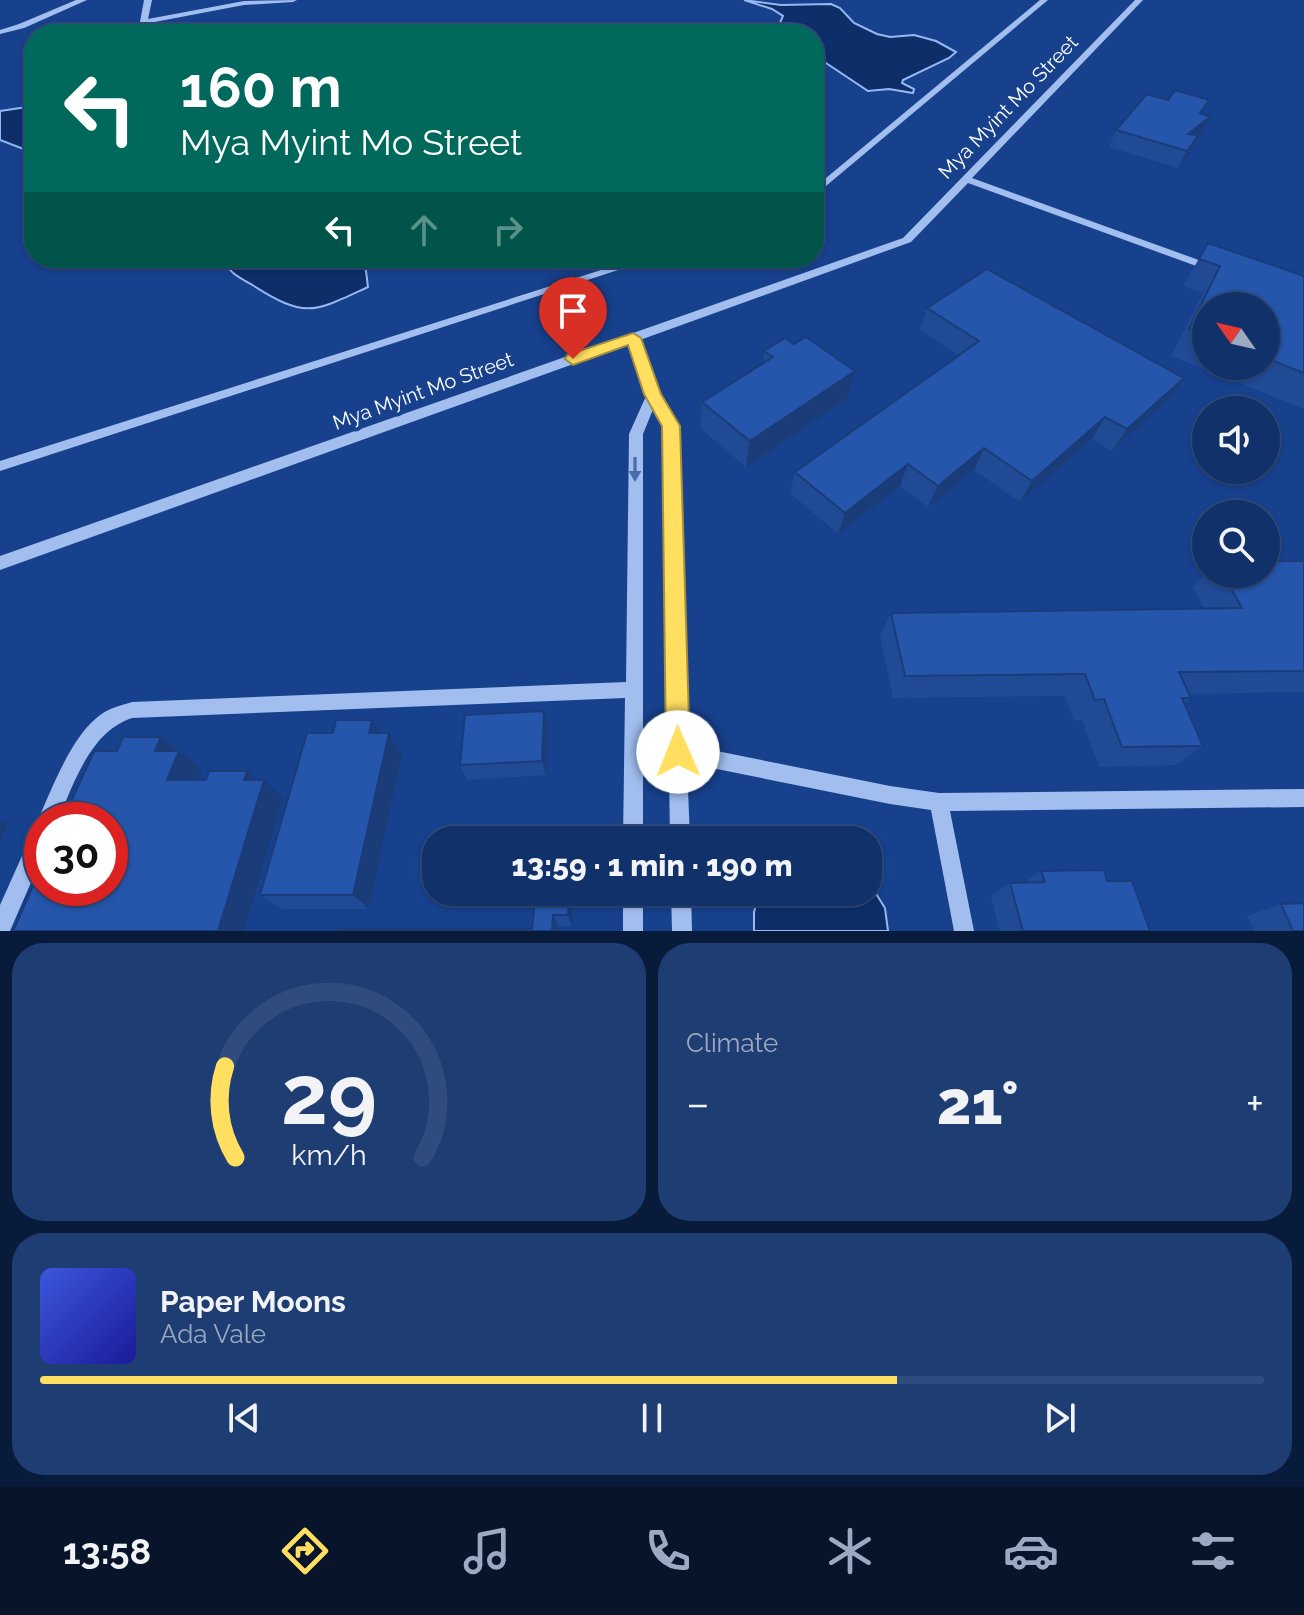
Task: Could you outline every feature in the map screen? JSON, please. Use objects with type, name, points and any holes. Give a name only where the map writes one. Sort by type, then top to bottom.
[{"type":"street","points":[[28,24],[83,0]]},
{"type":"street","points":[[148,0],[144,22],[244,3],[293,0]]},
{"type":"street","points":[[824,185],[1044,0]]},
{"type":"street","name":"Mya Myint Mo Street","points":[[0,563],[907,240],[1139,0]]},
{"type":"street","points":[[0,32],[24,26]]},
{"type":"street","points":[[966,179],[1230,275]]},
{"type":"street","points":[[0,466],[619,268]]},
{"type":"street","points":[[633,338],[653,394],[671,426],[680,826]]},
{"type":"street","points":[[633,826],[636,434],[653,394]]},
{"type":"street","points":[[56,802],[90,739],[106,720],[132,710],[634,690]]},
{"type":"street","points":[[678,752],[939,802],[1304,798]]},
{"type":"street","points":[[939,802],[964,931]]},
{"type":"street","points":[[0,929],[24,875]]},
{"type":"street","points":[[633,906],[633,931]]},
{"type":"street","points":[[681,906],[682,931]]},
{"type":"water","points":[[744,0],[781,5],[831,4],[840,8],[854,23],[877,34],[890,37],[914,35],[936,41],[956,52],[903,80],[902,83],[914,89],[913,93],[889,89],[868,91],[824,62],[824,24],[778,24],[783,16]]},
{"type":"water","points":[[24,107],[24,149],[0,140],[0,111]]},
{"type":"water","points":[[228,268],[364,268],[368,287],[322,306],[299,307],[272,297]]},
{"type":"water","points":[[882,903],[888,931],[754,931],[756,906],[882,906]]},
{"type":"building","points":[[1175,90],[1209,100],[1200,113],[1210,117],[1188,134],[1198,136],[1187,151],[1116,130],[1147,94],[1168,100]]},
{"type":"building","points":[[1208,243],[1304,276],[1304,373],[1280,364],[1280,292],[1207,292],[1220,266],[1199,259]]},
{"type":"building","points":[[987,269],[1184,378],[1127,429],[1105,417],[1032,481],[984,448],[938,486],[908,464],[845,513],[795,472],[979,341],[927,308]]},
{"type":"building","points":[[806,337],[855,371],[750,441],[702,402],[773,357],[764,351],[785,338],[794,344]]},
{"type":"building","points":[[1280,561],[1304,561],[1304,671],[1179,672],[1191,698],[1182,698],[1203,746],[1122,747],[1104,699],[1095,700],[1085,674],[905,676],[891,613],[1242,608],[1231,588],[1280,588]]},
{"type":"building","points":[[544,711],[542,761],[460,765],[465,715]]},
{"type":"building","points":[[336,720],[372,720],[369,733],[389,733],[353,895],[260,895],[307,733],[333,733]]},
{"type":"building","points":[[123,737],[161,737],[155,751],[179,751],[167,780],[206,780],[209,771],[247,771],[244,780],[264,780],[218,931],[13,931],[24,906],[128,906],[128,802],[71,802],[94,751],[117,751]]},
{"type":"building","points":[[1104,870],[1107,881],[1132,881],[1150,931],[1023,931],[1010,883],[1045,882],[1041,871]]},
{"type":"building","points":[[1304,903],[1304,931],[1293,931],[1281,904]]},
{"type":"building","points":[[534,906],[569,906],[568,915],[553,915],[552,931],[337,931],[338,929],[532,929]]},
{"type":"route","points":[[573,359],[633,338],[653,394],[671,426],[678,752]]}]
